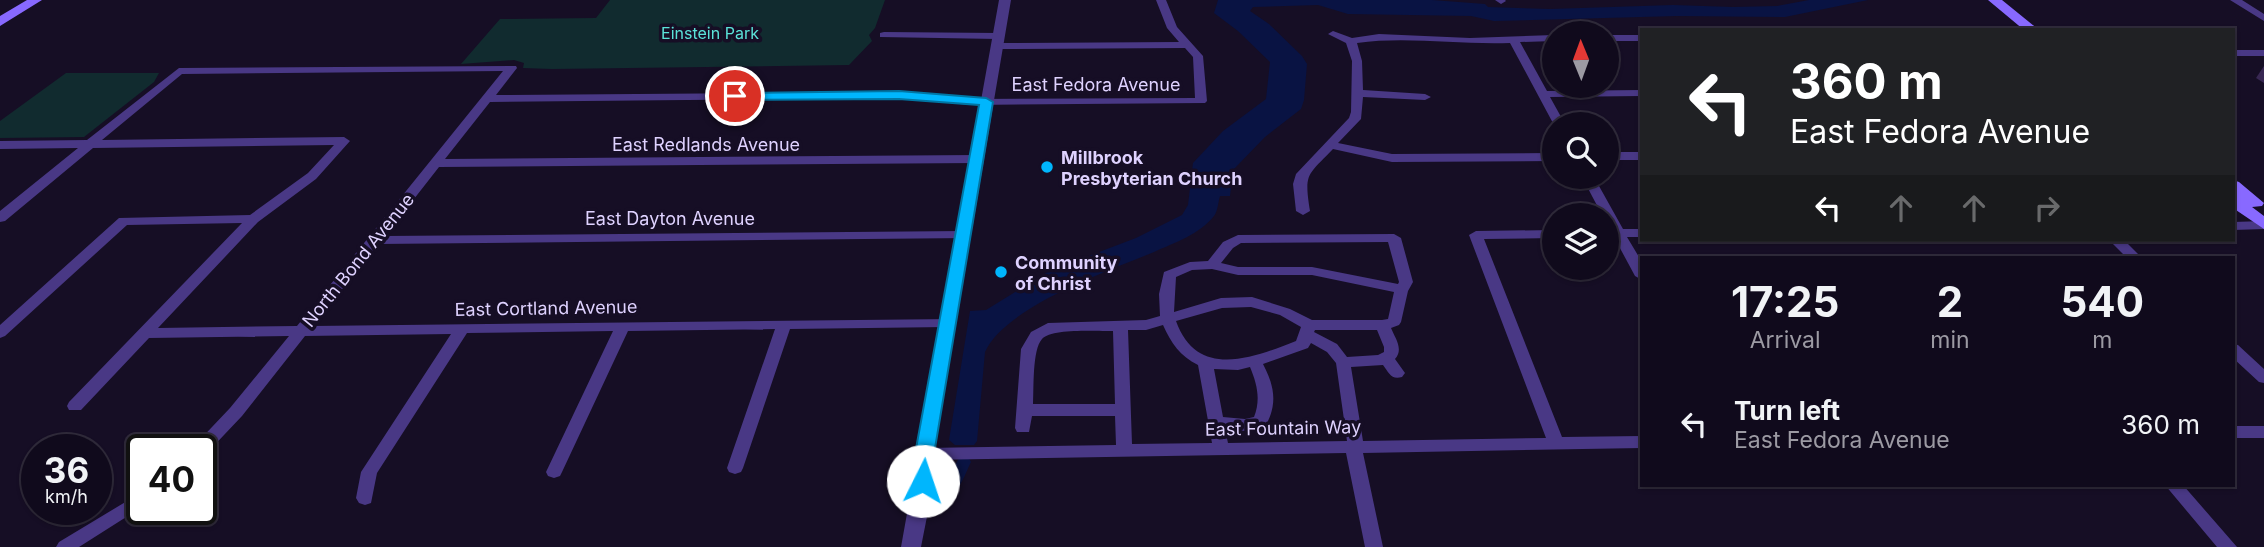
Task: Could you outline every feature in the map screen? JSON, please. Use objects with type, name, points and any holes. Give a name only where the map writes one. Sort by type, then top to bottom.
[{"type":"main road","points":[[0,13],[20,0]]},
{"type":"main road","points":[[0,22],[36,0]]},
{"type":"main road","points":[[1980,0],[2015,28]]},
{"type":"main road","points":[[1994,0],[2030,28]]},
{"type":"main road","points":[[2235,186],[2262,206]]},
{"type":"main road","points":[[2236,202],[2264,225]]},
{"type":"street","points":[[911,547],[947,322],[1005,0]]},
{"type":"street","points":[[1161,0],[1172,28],[1186,45]]},
{"type":"street","points":[[2235,0],[2264,18]]},
{"type":"street","points":[[1333,34],[1351,41],[1379,37],[1514,41],[1542,39]]},
{"type":"street","points":[[884,35],[997,41],[1186,45]]},
{"type":"street","points":[[1619,38],[1640,38]]},
{"type":"street","points":[[1303,211],[1299,184],[1302,174],[1355,119],[1358,93],[1357,61],[1351,41]]},
{"type":"street","points":[[1514,41],[1542,92]]},
{"type":"street","name":"East Fedora Avenue","points":[[489,99],[899,95],[986,102],[1200,101],[1198,55],[1186,45]]},
{"type":"street","points":[[2235,53],[2264,53]]},
{"type":"street","name":"North Bond Avenue","points":[[92,144],[179,71],[512,68],[376,240],[215,434]]},
{"type":"street","points":[[1358,93],[1425,97]]},
{"type":"street","points":[[1619,93],[1640,93]]},
{"type":"street","points":[[0,145],[344,141],[312,176],[253,219],[75,406]]},
{"type":"street","points":[[0,218],[92,144]]},
{"type":"street","points":[[1329,145],[1392,158],[1542,157]]},
{"type":"street","points":[[1619,156],[1640,156]]},
{"type":"street","name":"East Redlands Avenue","points":[[436,163],[976,159]]},
{"type":"street","points":[[2236,202],[2262,206]]},
{"type":"street","points":[[0,333],[124,221],[253,219]]},
{"type":"street","points":[[2235,226],[2264,225]]},
{"type":"street","points":[[1619,233],[1640,233]]},
{"type":"street","name":"East Dayton Avenue","points":[[376,240],[964,234]]},
{"type":"street","points":[[1542,234],[1476,235],[1556,443]]},
{"type":"street","points":[[1212,265],[1228,245],[1238,239],[1394,238],[1406,282],[1400,289],[1399,312],[1394,322],[1308,329]]},
{"type":"street","points":[[2118,242],[2133,256]]},
{"type":"street","points":[[1619,243],[1640,273]]},
{"type":"street","points":[[1308,329],[1303,344],[1255,362],[1221,365],[1205,363],[1188,353],[1166,321],[1169,275],[1190,266],[1212,265],[1238,271],[1312,271],[1400,289]]},
{"type":"street","points":[[1023,428],[1030,349],[1035,335],[1048,328],[1146,326],[1221,303],[1252,302],[1285,312],[1332,348],[1343,362],[1356,437],[1353,447],[1374,547]]},
{"type":"street","name":"East Cortland Avenue","points":[[144,333],[947,322]]},
{"type":"street","points":[[736,468],[784,324]]},
{"type":"street","points":[[1343,362],[1381,360],[1391,354],[1392,347],[1382,325]]},
{"type":"street","points":[[1120,326],[1125,450]]},
{"type":"street","points":[[554,472],[623,327]]},
{"type":"street","points":[[365,498],[369,472],[462,329]]},
{"type":"street","points":[[2235,351],[2264,378]]},
{"type":"street","points":[[1386,358],[1397,373]]},
{"type":"street","points":[[1218,422],[1245,425],[1260,421],[1265,412],[1267,387],[1255,362]]},
{"type":"street","points":[[1205,363],[1221,449]]},
{"type":"street","points":[[1025,410],[1123,410]]},
{"type":"street","points":[[2235,432],[2264,432]]},
{"type":"street","name":"East Fountain Way","points":[[925,454],[1640,442]]},
{"type":"street","points":[[2175,487],[2228,547]]},
{"type":"street","points":[[65,547],[126,508]]},
{"type":"green space","name":"Einstein Park","points":[[610,0],[885,0],[875,28],[869,35],[872,41],[849,65],[552,69],[523,68],[524,63],[514,60],[461,64],[500,19],[596,18]]},
{"type":"green space","points":[[66,73],[159,73],[154,82],[84,137],[0,138],[0,121]]},
{"type":"shaded area","points":[[1218,0],[1432,0],[1485,4],[1488,7],[1550,9],[1673,5],[1777,6],[1809,0],[1868,0],[1785,17],[1677,16],[1494,21],[1471,16],[1348,14],[1318,5],[1253,7],[1250,11],[1269,24],[1307,64],[1301,109],[1265,137],[1233,170],[1230,196],[1220,196],[1215,214],[1202,228],[1060,292],[1013,320],[996,336],[985,352],[977,441],[974,445],[955,445],[949,440],[970,311],[986,310],[1049,271],[1136,238],[1182,215],[1188,205],[1193,163],[1223,131],[1266,99],[1270,62],[1238,31],[1214,13]]},
{"type":"waterway","points":[[941,496],[953,484],[964,462]]},
{"type":"place","name":"Millbrook Presbyterian Church","points":[[1047,167]]},
{"type":"place","name":"Community of Christ","points":[[1001,272]]},
{"type":"route","points":[[735,96],[899,95],[986,102],[925,454],[923,481]]}]
